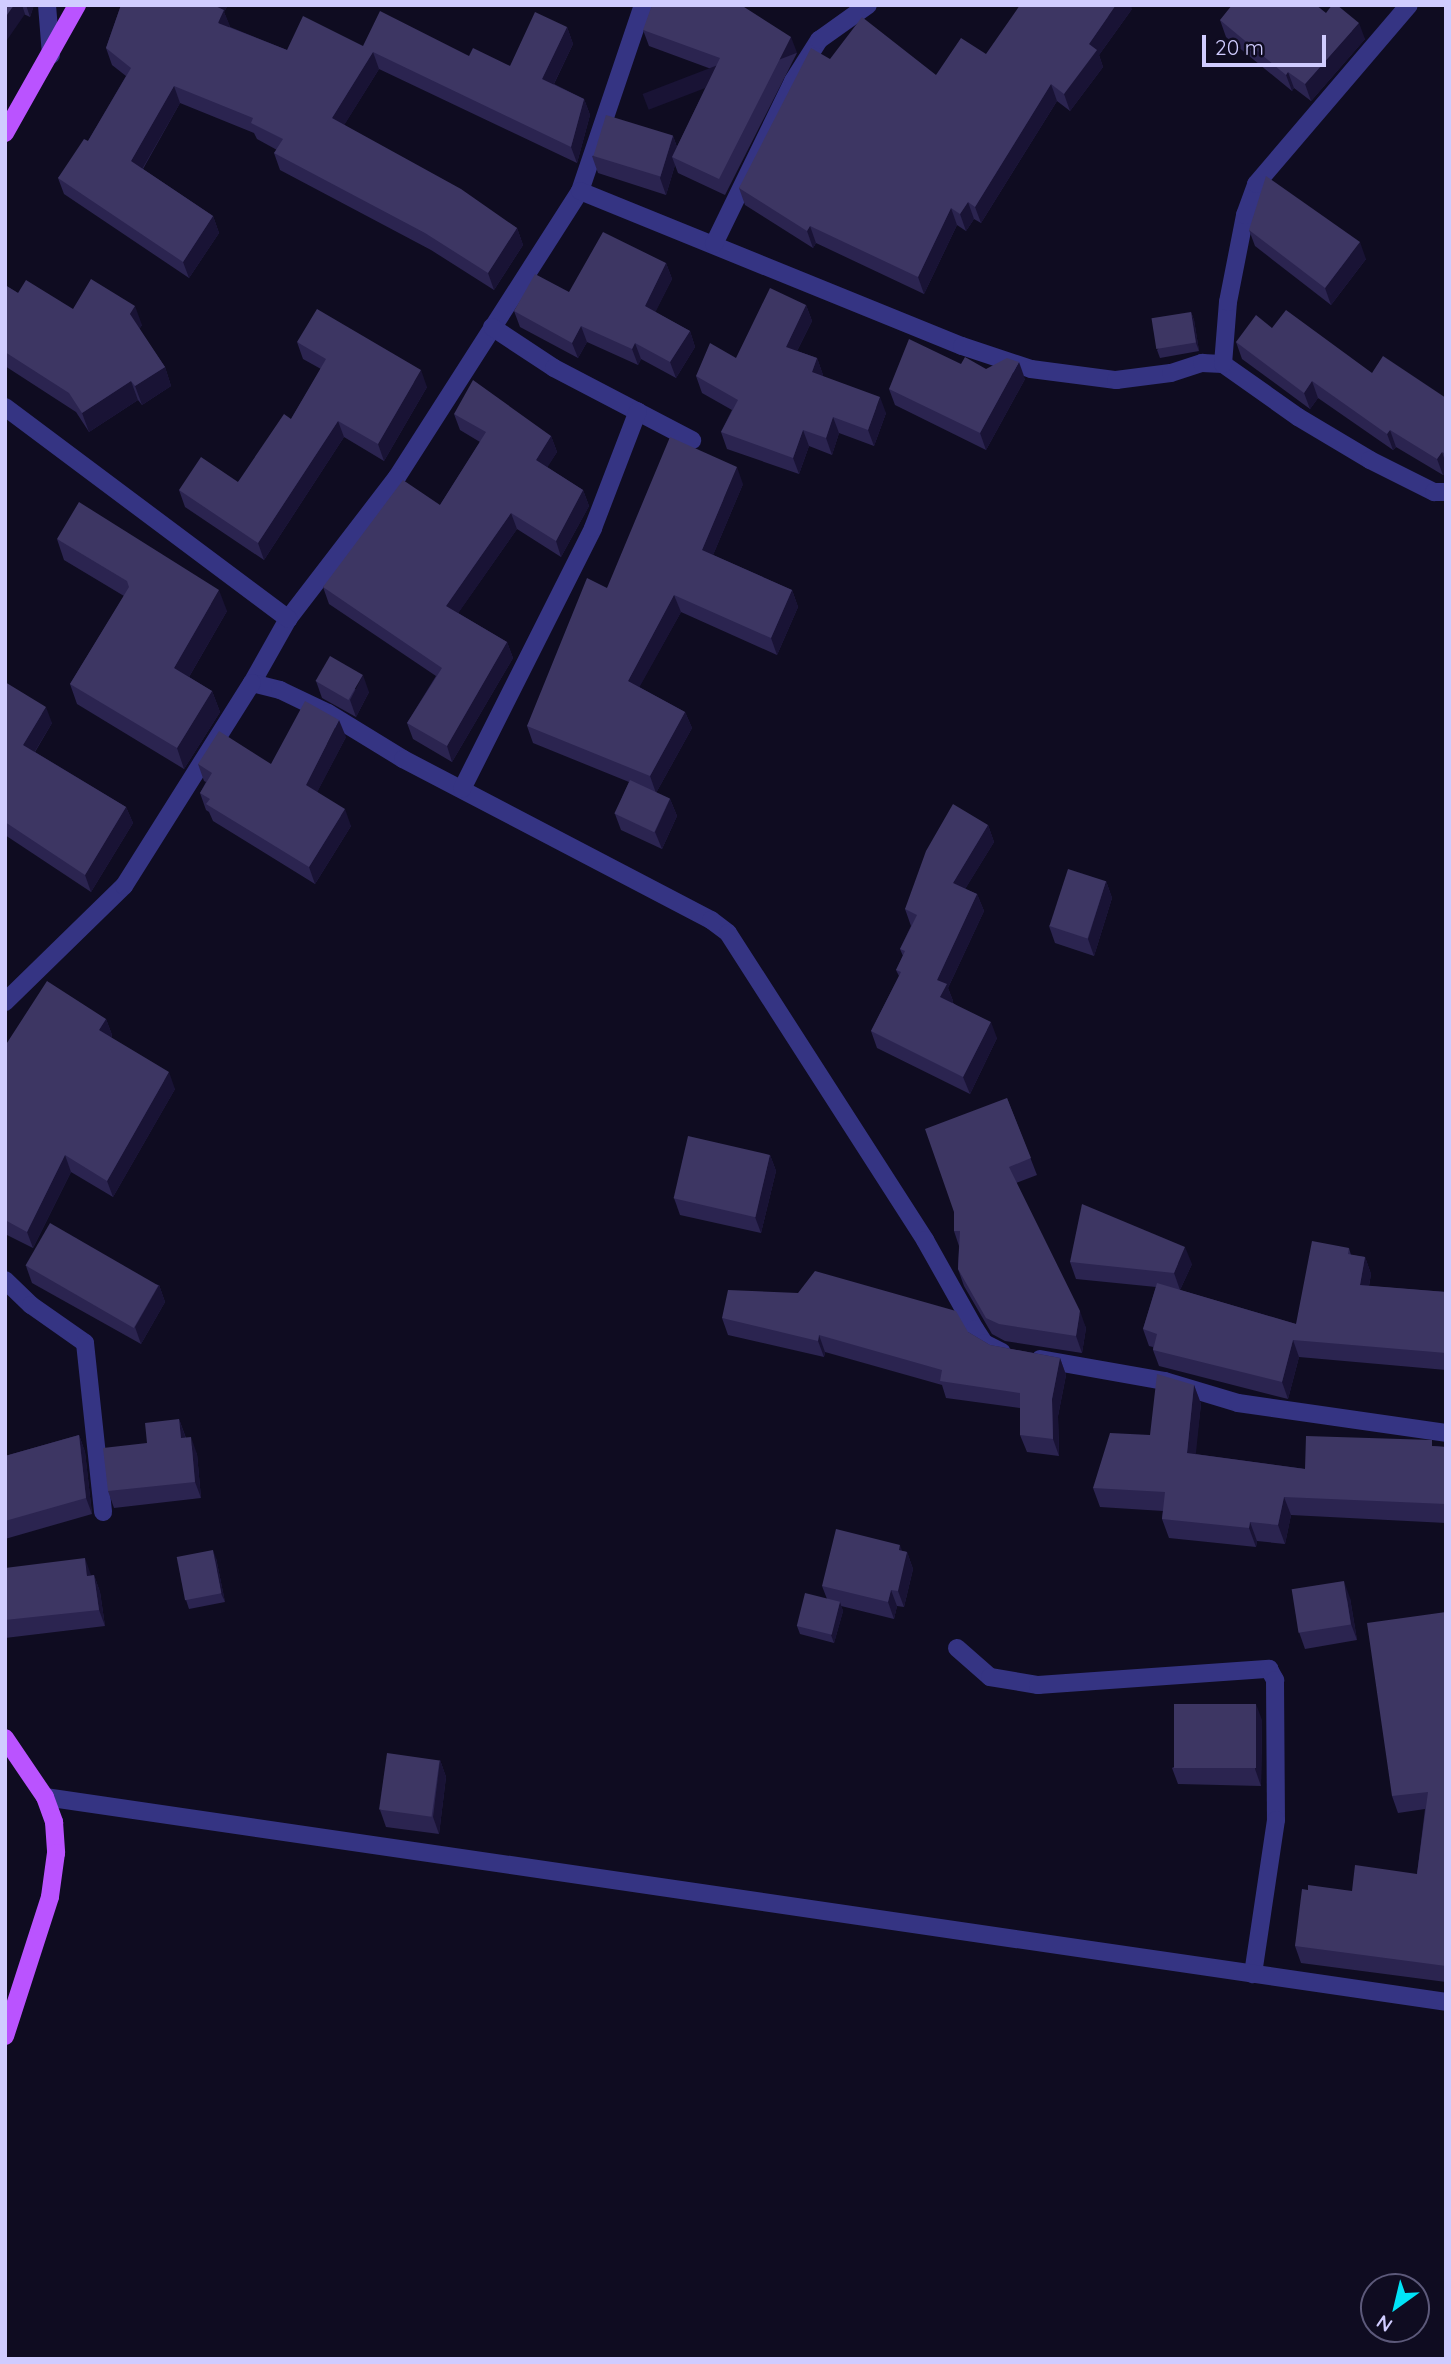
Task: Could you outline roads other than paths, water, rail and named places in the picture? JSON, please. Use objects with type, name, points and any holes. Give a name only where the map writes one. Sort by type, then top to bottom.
[{"type":"main road","points":[[5,134],[77,5]]},
{"type":"main road","points":[[5,1738],[45,1797],[54,1822],[56,1853],[50,1898],[5,2036]]},
{"type":"street","points":[[47,5],[51,55]]},
{"type":"street","points":[[5,1002],[124,886],[252,683],[288,620],[397,477],[580,191],[643,5]]},
{"type":"street","points":[[714,244],[793,80],[819,40],[868,5]]},
{"type":"street","points":[[1223,364],[1230,289],[1245,215],[1256,184],[1409,5]]},
{"type":"street","points":[[580,191],[962,346],[1031,369],[1116,380],[1171,373],[1202,363],[1223,364],[1298,417],[1370,460],[1434,492],[1446,492]]},
{"type":"street","points":[[492,327],[554,368],[692,440]]},
{"type":"street","points":[[5,407],[288,620]]},
{"type":"street","points":[[462,789],[593,528],[638,411]]},
{"type":"street","points":[[252,683],[280,690],[328,713],[462,789],[711,920],[728,933],[925,1240],[984,1343],[1001,1352],[1165,1381],[1238,1403],[1446,1433]]},
{"type":"street","points":[[5,1280],[85,1343],[103,1512]]},
{"type":"street","points":[[957,1648],[990,1677],[1038,1685],[1269,1669],[1275,1680],[1276,1820],[1253,1974]]},
{"type":"street","points":[[45,1797],[1446,2002]]}]
